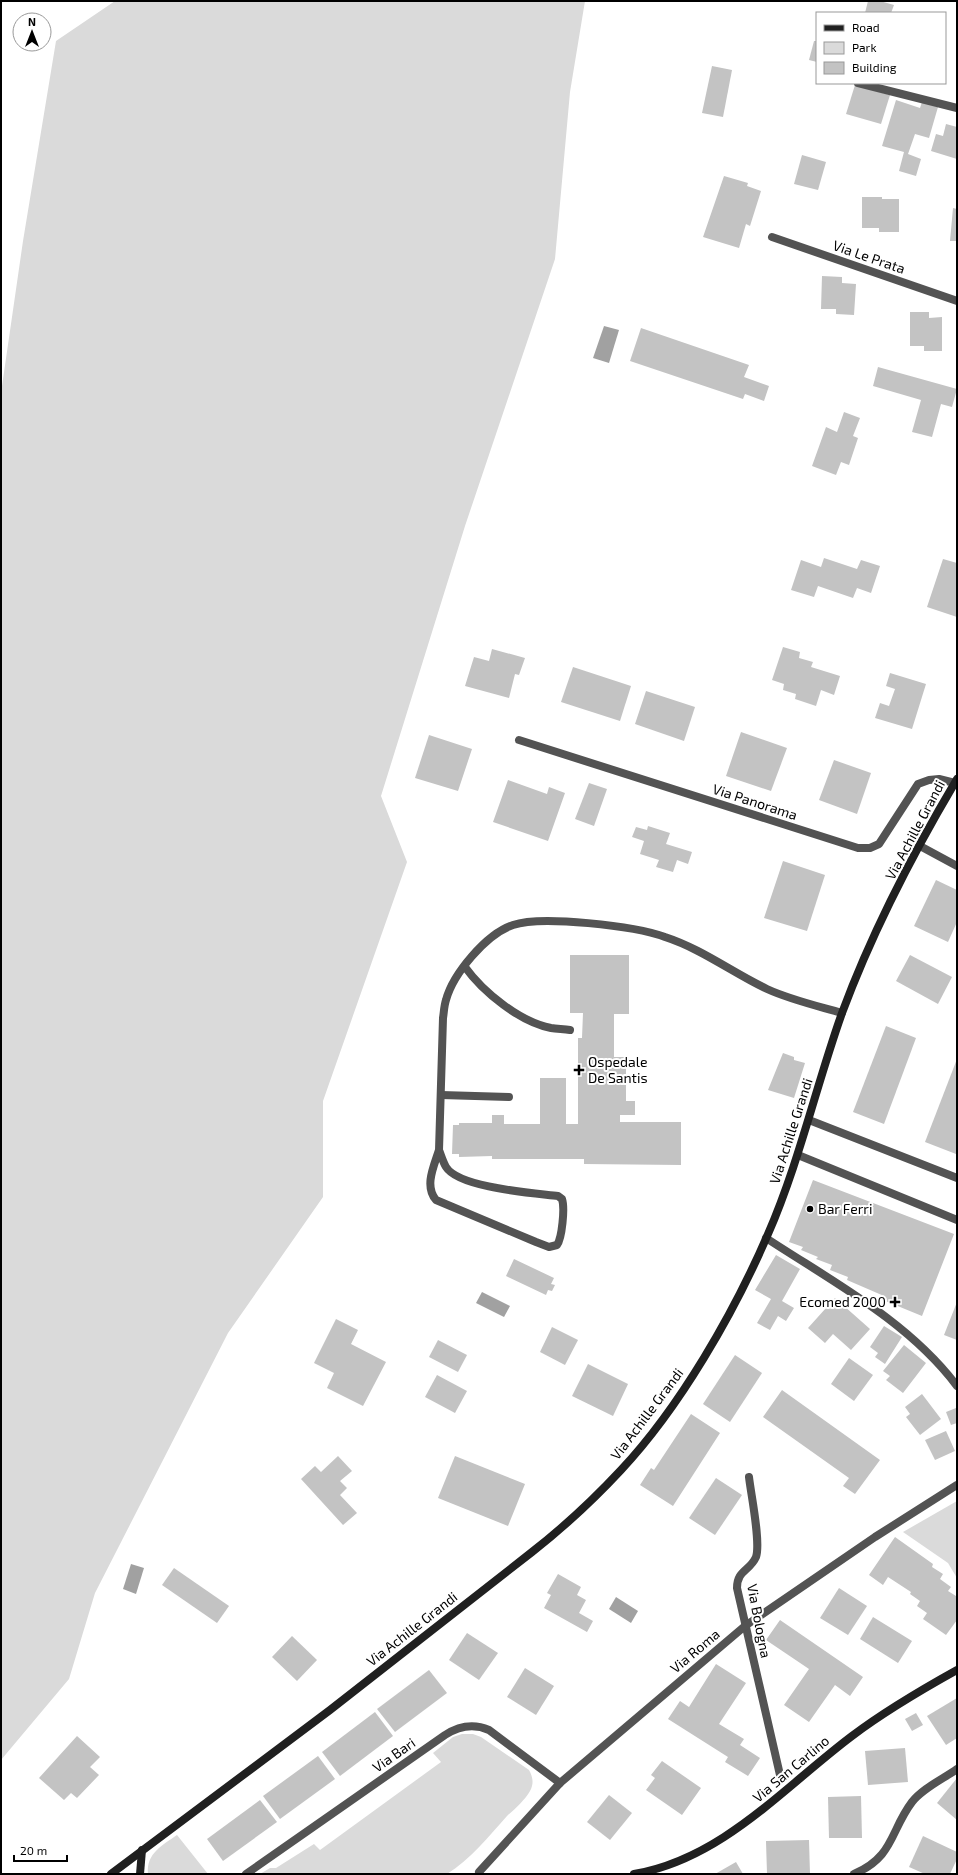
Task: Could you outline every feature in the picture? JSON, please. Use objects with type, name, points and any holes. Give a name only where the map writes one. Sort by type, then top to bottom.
[{"type":"street","points":[[862,84],[957,108]]},
{"type":"street","name":"Via Le Prata","points":[[772,237],[957,301]]},
{"type":"street","name":"Via Panorama","points":[[519,740],[858,848],[870,848],[879,844],[918,784],[934,779],[956,781]]},
{"type":"street","name":"Via Achille Grandi","points":[[111,1874],[336,1705],[532,1552],[565,1525],[610,1482],[647,1440],[688,1381],[739,1295],[766,1238],[798,1155],[842,1013],[878,929],[920,846],[956,781]]},
{"type":"street","points":[[920,846],[957,866]]},
{"type":"street","points":[[439,1150],[446,1168],[464,1180],[483,1186],[558,1196],[562,1199],[562,1215],[559,1242],[557,1245],[549,1247],[536,1242],[436,1200],[431,1194],[430,1185],[432,1170],[439,1150],[443,1018],[446,1000],[456,979],[475,953],[496,934],[512,926],[527,921],[563,922],[604,926],[665,936],[691,948],[768,990],[842,1013]]},
{"type":"street","points":[[465,967],[474,979],[495,999],[520,1015],[550,1028],[570,1030]]},
{"type":"street","points":[[441,1095],[509,1097]]},
{"type":"street","points":[[809,1120],[957,1178]]},
{"type":"street","points":[[798,1155],[957,1220]]},
{"type":"street","points":[[766,1238],[890,1320],[926,1351],[957,1386]]},
{"type":"street","name":"Via Bologna","points":[[749,1477],[757,1551],[752,1563],[741,1573],[737,1584],[745,1626],[780,1776]]},
{"type":"street","name":"Via Roma","points":[[479,1872],[560,1783],[745,1626],[875,1537],[957,1485]]},
{"type":"street","name":"Via San Carlino","points":[[639,1874],[676,1862],[710,1845],[768,1806],[826,1756],[877,1718],[910,1696],[957,1670]]},
{"type":"street","name":"Via Bari","points":[[246,1874],[457,1728],[478,1726],[489,1730],[560,1783]]},
{"type":"street","points":[[854,1874],[875,1862],[884,1853],[913,1801],[957,1769]]},
{"type":"street","points":[[140,1874],[142,1850]]},
{"type":"green space","points":[[115,1],[585,1],[570,92],[555,259],[465,526],[381,796],[407,862],[323,1101],[323,1197],[228,1333],[95,1593],[69,1679],[1,1760],[1,393],[23,241],[56,41]]},
{"type":"green space","points":[[957,1501],[957,1578],[948,1563],[903,1532]]},
{"type":"green space","points":[[462,1734],[473,1734],[481,1737],[529,1770],[532,1783],[530,1791],[523,1801],[464,1862],[447,1874],[260,1874],[270,1868],[276,1868],[314,1844],[320,1850],[441,1762],[433,1753],[453,1737]]},
{"type":"green space","points":[[177,1835],[208,1874],[148,1874],[150,1860],[156,1850]]},
{"type":"shaded area","points":[[604,326],[619,330],[609,363],[593,358]]},
{"type":"shaded area","points":[[482,1292],[510,1306],[504,1317],[476,1303]]},
{"type":"shaded area","points":[[131,1564],[144,1568],[136,1594],[123,1589]]},
{"type":"shaded area","points":[[616,1597],[638,1611],[631,1623],[609,1609]]},
{"type":"building","points":[[868,1],[880,1],[894,5],[891,12],[865,12]]},
{"type":"building","points":[[814,41],[816,41],[816,62],[809,60]]},
{"type":"building","points":[[712,66],[732,70],[723,117],[702,113]]},
{"type":"building","points":[[855,85],[890,95],[881,124],[846,114]]},
{"type":"building","points":[[896,100],[920,108],[922,102],[938,107],[929,138],[915,134],[908,154],[921,159],[916,176],[899,171],[904,152],[882,146]]},
{"type":"building","points":[[946,124],[957,127],[957,159],[931,151],[936,134],[943,136]]},
{"type":"building","points":[[802,155],[826,162],[818,190],[794,184]]},
{"type":"building","points":[[724,176],[748,183],[747,186],[761,191],[750,226],[746,224],[739,248],[703,237]]},
{"type":"building","points":[[862,197],[899,199],[899,232],[879,232],[879,228],[862,228]]},
{"type":"building","points":[[953,208],[957,209],[957,241],[950,241]]},
{"type":"building","points":[[822,276],[842,277],[842,283],[856,284],[854,315],[836,314],[836,309],[821,309]]},
{"type":"building","points":[[910,312],[929,312],[929,318],[942,317],[942,351],[924,351],[924,346],[910,346]]},
{"type":"building","points":[[641,328],[749,365],[744,377],[769,386],[764,401],[745,394],[743,399],[630,361]]},
{"type":"building","points":[[878,367],[957,389],[952,407],[941,404],[932,437],[912,432],[921,400],[873,386]]},
{"type":"building","points":[[844,412],[860,418],[853,436],[858,438],[849,465],[841,462],[836,475],[812,466],[826,427],[837,432]]},
{"type":"building","points":[[824,558],[857,569],[861,560],[880,566],[871,593],[857,588],[853,598],[818,586],[814,597],[791,590],[801,560],[821,567]]},
{"type":"building","points":[[943,559],[957,563],[957,617],[927,607]]},
{"type":"building","points":[[783,647],[800,652],[799,658],[813,662],[811,667],[840,676],[834,695],[821,690],[816,706],[795,699],[796,694],[783,690],[784,684],[772,680]]},
{"type":"building","points":[[492,649],[525,658],[519,675],[515,674],[509,698],[465,686],[474,657],[489,661]]},
{"type":"building","points":[[573,667],[631,686],[620,721],[561,702]]},
{"type":"building","points":[[890,673],[926,684],[912,729],[875,718],[880,703],[889,706],[895,689],[886,686]]},
{"type":"building","points":[[646,691],[695,707],[684,741],[635,724]]},
{"type":"building","points":[[741,732],[787,748],[771,791],[726,776]]},
{"type":"building","points":[[429,735],[472,749],[458,791],[415,778]]},
{"type":"building","points":[[834,760],[871,773],[857,814],[819,800]]},
{"type":"building","points":[[508,780],[547,794],[549,787],[565,793],[548,841],[493,822]]},
{"type":"building","points":[[589,783],[607,789],[594,826],[575,819]]},
{"type":"building","points":[[648,826],[670,833],[666,844],[692,852],[688,864],[677,860],[673,872],[656,867],[659,860],[640,854],[644,841],[632,837],[636,827],[647,830]]},
{"type":"building","points":[[783,861],[825,875],[807,931],[764,918]]},
{"type":"building","points":[[936,880],[957,890],[957,922],[948,942],[914,926]]},
{"type":"building","points":[[570,955],[629,955],[629,1014],[614,1014],[614,1057],[626,1057],[626,1101],[635,1101],[635,1115],[620,1115],[620,1122],[681,1122],[681,1165],[584,1164],[584,1159],[492,1159],[492,1156],[459,1157],[459,1154],[452,1154],[453,1125],[459,1125],[459,1123],[492,1123],[492,1115],[504,1115],[504,1124],[540,1124],[540,1078],[566,1078],[566,1124],[578,1124],[578,1038],[582,1038],[583,1013],[570,1013]]},
{"type":"building","points":[[910,955],[952,977],[938,1004],[896,981]]},
{"type":"building","points":[[886,1026],[916,1038],[884,1124],[853,1112]]},
{"type":"building","points":[[783,1053],[794,1057],[794,1060],[805,1063],[794,1098],[768,1090]]},
{"type":"building","points":[[957,1059],[957,1151],[956,1154],[925,1142]]},
{"type":"building","points":[[813,1180],[954,1234],[922,1316],[883,1300],[884,1296],[847,1280],[848,1277],[830,1270],[832,1265],[816,1259],[818,1257],[801,1250],[803,1247],[789,1242]]},
{"type":"building","points":[[776,1255],[800,1269],[782,1301],[794,1308],[786,1321],[778,1316],[770,1330],[757,1323],[771,1299],[755,1290]]},
{"type":"building","points":[[514,1259],[554,1278],[551,1284],[555,1285],[552,1291],[548,1290],[546,1295],[506,1276]]},
{"type":"building","points":[[835,1298],[870,1329],[851,1350],[833,1334],[825,1343],[808,1328]]},
{"type":"building","points":[[957,1302],[957,1340],[944,1335]]},
{"type":"building","points":[[336,1319],[358,1330],[351,1344],[386,1362],[363,1406],[327,1388],[334,1373],[314,1363]]},
{"type":"building","points":[[884,1326],[902,1337],[885,1364],[875,1357],[878,1353],[870,1347]]},
{"type":"building","points":[[552,1327],[578,1340],[565,1365],[540,1352]]},
{"type":"building","points":[[438,1340],[467,1355],[458,1372],[429,1357]]},
{"type":"building","points":[[904,1345],[926,1363],[903,1393],[886,1380],[890,1376],[883,1371]]},
{"type":"building","points":[[735,1355],[762,1373],[730,1422],[703,1404]]},
{"type":"building","points":[[849,1358],[873,1375],[854,1401],[831,1384]]},
{"type":"building","points":[[588,1364],[628,1384],[613,1416],[572,1396]]},
{"type":"building","points":[[437,1375],[467,1391],[455,1413],[425,1397]]},
{"type":"building","points":[[782,1390],[880,1460],[855,1494],[843,1486],[849,1478],[763,1417]]},
{"type":"building","points":[[922,1394],[941,1419],[920,1435],[906,1417],[910,1414],[905,1407]]},
{"type":"building","points":[[956,1408],[957,1423],[951,1425],[946,1412]]},
{"type":"building","points":[[691,1414],[720,1433],[673,1506],[640,1485],[651,1468],[654,1470]]},
{"type":"building","points":[[946,1431],[955,1451],[935,1460],[925,1440]]},
{"type":"building","points":[[338,1456],[352,1471],[340,1481],[347,1488],[340,1495],[357,1513],[343,1525],[301,1479],[315,1466],[321,1472]]},
{"type":"building","points":[[455,1456],[525,1484],[508,1526],[438,1498]]},
{"type":"building","points":[[716,1478],[742,1495],[715,1535],[689,1518]]},
{"type":"building","points":[[895,1537],[933,1564],[932,1567],[943,1574],[940,1579],[951,1587],[948,1591],[956,1596],[957,1620],[946,1635],[923,1619],[927,1613],[917,1606],[920,1601],[910,1594],[911,1592],[888,1577],[883,1585],[869,1575]]},
{"type":"building","points":[[174,1568],[229,1606],[217,1623],[162,1585]]},
{"type":"building","points":[[558,1574],[581,1587],[577,1595],[586,1600],[579,1613],[593,1621],[587,1632],[544,1608],[551,1595],[547,1593]]},
{"type":"building","points":[[839,1588],[867,1606],[848,1635],[820,1618]]},
{"type":"building","points":[[873,1617],[912,1641],[898,1663],[860,1639]]},
{"type":"building","points":[[780,1620],[863,1677],[850,1696],[835,1685],[809,1722],[784,1705],[809,1669],[766,1640]]},
{"type":"building","points":[[467,1633],[498,1653],[479,1680],[449,1660]]},
{"type":"building","points":[[292,1636],[317,1660],[297,1681],[272,1657]]},
{"type":"building","points":[[716,1664],[746,1683],[719,1724],[744,1739],[740,1745],[760,1758],[748,1776],[725,1762],[728,1757],[668,1719],[680,1701],[689,1707]]},
{"type":"building","points":[[525,1668],[554,1686],[536,1715],[507,1697]]},
{"type":"building","points":[[429,1670],[447,1693],[395,1732],[377,1709]]},
{"type":"building","points":[[957,1698],[957,1738],[946,1745],[927,1716]]},
{"type":"building","points":[[375,1712],[393,1736],[340,1776],[322,1752]]},
{"type":"building","points":[[916,1713],[923,1725],[912,1731],[905,1719]]},
{"type":"building","points":[[77,1736],[100,1757],[90,1767],[99,1775],[77,1798],[71,1793],[64,1800],[39,1778]]},
{"type":"building","points":[[905,1748],[908,1782],[868,1785],[865,1751]]},
{"type":"building","points":[[318,1756],[335,1779],[280,1819],[263,1796]]},
{"type":"building","points":[[662,1761],[701,1788],[682,1815],[646,1790],[655,1778],[651,1775]]},
{"type":"building","points":[[957,1778],[957,1820],[937,1803]]},
{"type":"building","points":[[609,1795],[632,1813],[610,1840],[587,1822]]},
{"type":"building","points":[[861,1796],[862,1838],[829,1838],[828,1797]]},
{"type":"building","points":[[260,1800],[277,1822],[223,1861],[207,1839]]},
{"type":"building","points":[[923,1836],[957,1852],[957,1859],[950,1874],[925,1874],[909,1867]]},
{"type":"building","points":[[809,1840],[810,1874],[767,1874],[766,1841]]},
{"type":"building","points":[[736,1862],[743,1874],[715,1874]]},
{"type":"place","name":"Ospedale De Santis","points":[[579,1070]]},
{"type":"place","name":"Bar Ferri","points":[[810,1209]]},
{"type":"place","name":"Ecomed 2000","points":[[895,1302]]}]
